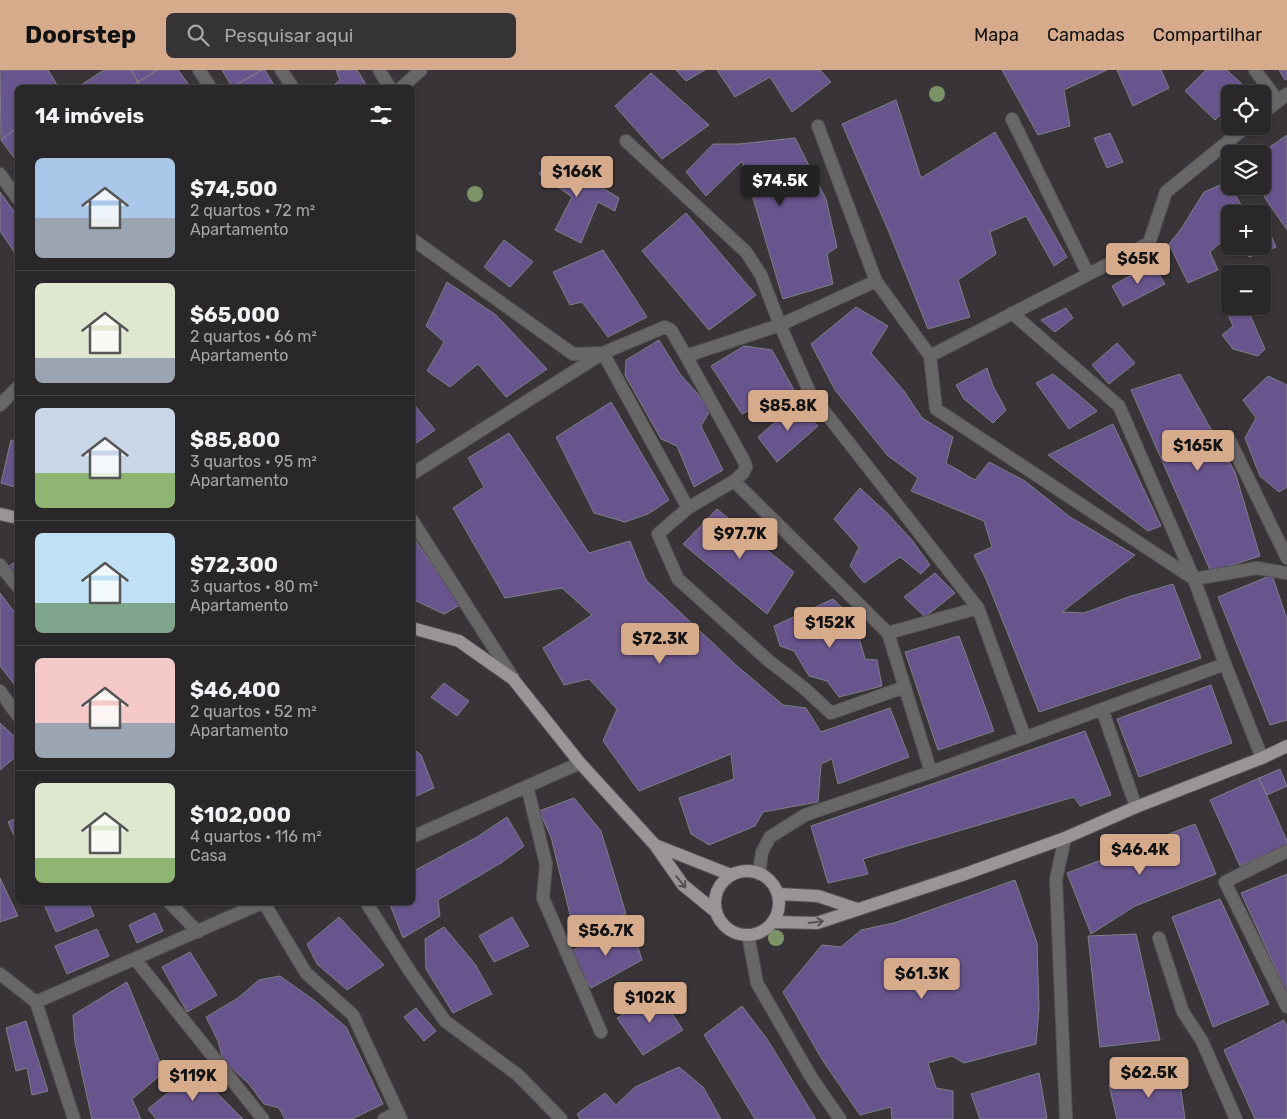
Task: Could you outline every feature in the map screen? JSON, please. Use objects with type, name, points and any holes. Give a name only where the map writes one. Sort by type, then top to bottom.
[{"type":"main road","points":[[0,514],[15,517]]},
{"type":"main road","points":[[415,629],[459,641],[513,679],[580,763],[655,844],[682,885],[716,912],[723,924],[734,933],[748,935],[762,931],[773,922],[778,908],[778,894],[771,882],[759,874],[745,871],[731,875],[721,884],[715,897],[716,912]]},
{"type":"main road","points":[[773,922],[817,924],[965,874],[1065,838],[1136,807],[1262,758],[1287,746]]},
{"type":"main road","points":[[655,844],[731,875]]},
{"type":"main road","points":[[778,894],[818,896],[857,909]]},
{"type":"street","points":[[199,70],[209,85]]},
{"type":"street","points":[[281,70],[291,85]]},
{"type":"street","points":[[379,70],[388,85]]},
{"type":"street","points":[[404,85],[421,70]]},
{"type":"street","points":[[1255,70],[1283,98],[1271,107]]},
{"type":"street","points":[[1012,119],[1088,274]]},
{"type":"street","points":[[818,126],[876,281],[930,356],[936,409],[1194,579],[1257,568],[1287,573]]},
{"type":"street","points":[[930,356],[1149,243],[1166,192],[1236,135]]},
{"type":"street","points":[[626,141],[746,252],[761,275],[780,325],[810,393],[978,608],[1025,738]]},
{"type":"street","points":[[0,174],[15,195]]},
{"type":"street","points":[[415,242],[573,354],[603,353]]},
{"type":"street","points":[[686,356],[780,325],[876,281]]},
{"type":"street","points":[[1012,313],[1119,406],[1194,579],[1262,758]]},
{"type":"street","points":[[415,472],[603,353],[665,327],[672,330],[744,460],[746,467],[743,473],[734,481],[688,508],[658,534],[678,579],[769,661],[804,688],[831,714],[905,687]]},
{"type":"street","points":[[603,353],[688,508]]},
{"type":"street","points":[[0,405],[15,390]]},
{"type":"street","points":[[1228,437],[1287,558]]},
{"type":"street","points":[[734,481],[888,633],[931,772]]},
{"type":"street","points":[[415,525],[513,679]]},
{"type":"street","points":[[0,565],[15,583]]},
{"type":"street","points":[[888,633],[978,608]]},
{"type":"street","points":[[759,874],[762,852],[770,837],[805,815],[931,772],[1225,664]]},
{"type":"street","points":[[0,691],[15,712]]},
{"type":"street","points":[[1102,709],[1136,807]]},
{"type":"street","points":[[415,836],[580,763]]},
{"type":"street","points":[[527,786],[546,864],[543,898],[601,1032]]},
{"type":"street","points":[[1065,838],[1056,879],[1066,1119]]},
{"type":"street","points":[[1287,851],[1225,882],[1287,1007]]},
{"type":"street","points":[[172,905],[198,932]]},
{"type":"street","points":[[36,1002],[259,905]]},
{"type":"street","points":[[265,905],[306,973],[353,1015],[400,1116],[384,1119]]},
{"type":"street","points":[[368,905],[444,1021],[518,1075],[562,1119]]},
{"type":"street","points":[[748,935],[757,983],[811,1077],[840,1119]]},
{"type":"street","points":[[1159,938],[1183,1012],[1202,1041],[1236,1119]]},
{"type":"street","points":[[136,958],[263,1119]]},
{"type":"street","points":[[0,974],[36,1002],[74,1119]]},
{"type":"building","points":[[0,70],[48,70],[57,85],[15,85],[15,129],[1,140]]},
{"type":"building","points":[[104,70],[131,70],[138,82],[134,85],[81,85]]},
{"type":"building","points":[[131,70],[157,70],[138,82]]},
{"type":"building","points":[[157,70],[178,70],[189,85],[140,85],[138,82]]},
{"type":"building","points":[[222,70],[262,70],[236,85],[231,85]]},
{"type":"building","points":[[265,70],[274,85],[236,85]]},
{"type":"building","points":[[336,70],[357,70],[366,85],[334,85],[340,80]]},
{"type":"building","points":[[676,70],[705,70],[686,81]]},
{"type":"building","points":[[717,70],[820,70],[831,82],[792,112],[770,77],[735,97]]},
{"type":"building","points":[[1002,70],[1107,70],[1064,90],[1070,126],[1038,135]]},
{"type":"building","points":[[1117,70],[1161,70],[1169,88],[1133,106]]},
{"type":"building","points":[[1206,70],[1227,70],[1243,85],[1221,85],[1221,114],[1215,120],[1185,91]]},
{"type":"building","points":[[1279,70],[1287,70],[1287,79],[1285,80]]},
{"type":"building","points":[[651,73],[709,125],[662,159],[615,106]]},
{"type":"building","points":[[896,100],[921,178],[995,132],[1067,257],[1054,266],[1026,216],[990,232],[996,254],[958,280],[970,317],[928,329],[889,232],[842,124]]},
{"type":"building","points":[[15,129],[15,159],[1,140]]},
{"type":"building","points":[[1110,133],[1123,162],[1107,168],[1094,138]]},
{"type":"building","points":[[1287,135],[1287,230],[1264,195],[1271,195],[1271,146]]},
{"type":"building","points":[[795,138],[826,199],[837,247],[827,254],[833,284],[783,299],[742,161],[706,196],[686,172],[713,144],[739,144]]},
{"type":"building","points":[[550,156],[619,198],[615,211],[598,202],[581,243],[555,230],[572,197],[539,174]]},
{"type":"building","points":[[1221,185],[1221,195],[1235,195],[1241,205],[1221,205],[1221,242],[1210,252],[1218,270],[1188,283],[1169,244],[1181,229],[1204,192]]},
{"type":"building","points":[[0,192],[15,213],[15,253],[0,231]]},
{"type":"building","points":[[686,213],[756,295],[709,330],[642,251]]},
{"type":"building","points":[[1271,235],[1276,247],[1271,249]]},
{"type":"building","points":[[504,240],[533,262],[510,287],[484,267]]},
{"type":"building","points":[[603,250],[647,317],[608,337],[582,302],[570,305],[553,272]]},
{"type":"building","points":[[1152,263],[1165,284],[1123,306],[1112,286]]},
{"type":"building","points":[[447,282],[496,315],[547,369],[506,397],[478,364],[450,387],[427,371],[444,342],[426,326]]},
{"type":"building","points":[[856,307],[888,326],[871,353],[904,391],[922,418],[953,437],[946,463],[975,480],[989,462],[1025,481],[1070,517],[1135,555],[1062,612],[1084,613],[1128,597],[1173,584],[1201,658],[1039,712],[986,579],[974,555],[992,547],[984,521],[911,491],[918,478],[887,455],[835,390],[811,344]]},
{"type":"building","points":[[1066,308],[1073,318],[1055,332],[1041,320]]},
{"type":"building","points":[[1228,315],[1250,315],[1265,349],[1258,356],[1233,349],[1222,335],[1233,326]]},
{"type":"building","points":[[659,340],[680,374],[711,409],[701,426],[723,470],[694,487],[677,446],[661,439],[625,375],[626,360]]},
{"type":"building","points":[[1117,343],[1135,363],[1109,384],[1092,365]]},
{"type":"building","points":[[744,346],[772,350],[794,390],[742,414],[711,366]]},
{"type":"building","points":[[987,368],[993,386],[1006,410],[993,423],[964,399],[956,385]]},
{"type":"building","points":[[1053,374],[1097,411],[1069,429],[1036,383]]},
{"type":"building","points":[[1180,374],[1235,472],[1260,556],[1211,572],[1131,390]]},
{"type":"building","points":[[1268,376],[1287,385],[1287,487],[1279,492],[1260,476],[1245,438],[1256,418],[1243,400]]},
{"type":"building","points":[[611,402],[669,500],[648,514],[625,522],[594,513],[556,437]]},
{"type":"building","points":[[797,403],[818,426],[777,462],[758,437]]},
{"type":"building","points":[[415,406],[435,430],[415,444]]},
{"type":"building","points":[[1113,424],[1161,526],[1148,531],[1048,455]]},
{"type":"building","points":[[509,433],[589,553],[630,541],[646,580],[736,665],[783,705],[806,708],[821,732],[890,708],[909,757],[838,784],[832,759],[821,764],[818,802],[763,812],[755,826],[709,845],[691,834],[679,798],[734,779],[731,754],[639,791],[603,741],[617,709],[589,679],[564,685],[543,648],[592,615],[562,588],[505,598],[453,508],[484,487],[468,458]]},
{"type":"building","points":[[11,440],[15,441],[15,487],[1,483]]},
{"type":"building","points":[[860,488],[912,540],[930,565],[921,574],[900,557],[864,583],[850,566],[859,547],[834,519]]},
{"type":"building","points":[[717,509],[794,572],[767,614],[683,544]]},
{"type":"building","points":[[415,540],[460,605],[444,614],[415,600]]},
{"type":"building","points":[[15,562],[15,578],[6,568]]},
{"type":"building","points":[[935,573],[955,593],[925,617],[904,597]]},
{"type":"building","points":[[1272,575],[1287,619],[1287,720],[1270,725],[1218,597]]},
{"type":"building","points":[[0,593],[15,613],[15,685],[0,666]]},
{"type":"building","points":[[833,599],[854,619],[865,659],[877,660],[882,686],[839,697],[827,681],[809,676],[794,651],[780,646],[774,626]]},
{"type":"building","points":[[959,636],[994,731],[938,750],[905,652]]},
{"type":"building","points":[[444,683],[469,701],[457,716],[431,697]]},
{"type":"building","points":[[1211,685],[1232,743],[1139,777],[1117,719]]},
{"type":"building","points":[[0,723],[15,737],[15,758],[0,770]]},
{"type":"building","points":[[1085,731],[1111,795],[1080,806],[1074,797],[863,859],[868,874],[828,883],[811,826]]},
{"type":"building","points":[[415,750],[421,755],[434,788],[415,797]]},
{"type":"building","points":[[1280,769],[1287,786],[1267,795],[1259,778]]},
{"type":"building","points":[[1259,778],[1287,841],[1287,845],[1240,866],[1210,800]]},
{"type":"building","points":[[574,798],[601,831],[626,914],[573,927],[551,837],[539,811]]},
{"type":"building","points":[[507,817],[524,846],[501,863],[438,900],[440,916],[403,938],[390,905],[415,905],[415,870],[477,837]]},
{"type":"building","points":[[15,818],[15,837],[8,822]]},
{"type":"building","points":[[1195,824],[1216,874],[1135,906],[1091,934],[1067,873]]},
{"type":"building","points":[[1287,874],[1287,993],[1241,893]]},
{"type":"building","points":[[0,878],[18,916],[0,922]]},
{"type":"building","points":[[1015,880],[1037,943],[1039,1009],[1036,1044],[964,1063],[952,1056],[928,1063],[936,1088],[953,1091],[953,1119],[892,1119],[891,1107],[860,1115],[823,1061],[783,992],[822,945],[841,947],[861,930],[894,923]]},
{"type":"building","points":[[1220,899],[1269,1004],[1213,1027],[1172,917]]},
{"type":"building","points":[[44,905],[89,905],[94,916],[56,932]]},
{"type":"building","points":[[155,913],[163,931],[137,943],[129,925]]},
{"type":"building","points":[[339,917],[384,965],[347,990],[317,964],[307,944]]},
{"type":"building","points":[[512,917],[529,946],[494,962],[479,936]]},
{"type":"building","points":[[444,927],[475,964],[492,994],[453,1013],[426,969],[425,939]]},
{"type":"building","points":[[97,929],[109,956],[67,974],[55,946]]},
{"type":"building","points":[[620,931],[635,938],[642,960],[591,988],[568,952]]},
{"type":"building","points":[[1136,934],[1160,1040],[1100,1047],[1088,936]]},
{"type":"building","points":[[190,952],[217,995],[187,1012],[162,967]]},
{"type":"building","points":[[280,976],[315,1001],[346,1027],[383,1104],[352,1119],[285,1119],[279,1108],[264,1104],[249,1084],[223,1060],[218,1041],[206,1017],[238,998],[259,980]]},
{"type":"building","points":[[127,982],[164,1072],[132,1099],[141,1119],[92,1119],[75,1042],[73,1015]]},
{"type":"building","points":[[658,992],[683,1030],[643,1055],[617,1018]]},
{"type":"building","points":[[742,1006],[767,1039],[816,1119],[755,1119],[704,1035]]},
{"type":"building","points":[[416,1008],[436,1031],[424,1041],[404,1017]]},
{"type":"building","points":[[1284,1020],[1287,1027],[1287,1119],[1255,1119],[1224,1050]]},
{"type":"building","points":[[26,1021],[48,1091],[32,1095],[27,1068],[16,1071],[6,1028]]},
{"type":"building","points":[[679,1067],[703,1087],[721,1119],[580,1119],[577,1114],[605,1093],[616,1105],[635,1087]]},
{"type":"building","points":[[195,1071],[243,1119],[156,1119],[148,1109]]},
{"type":"building","points":[[1039,1073],[1047,1118],[980,1119],[971,1094]]},
{"type":"building","points":[[1179,1076],[1185,1119],[1117,1119],[1109,1085]]}]
